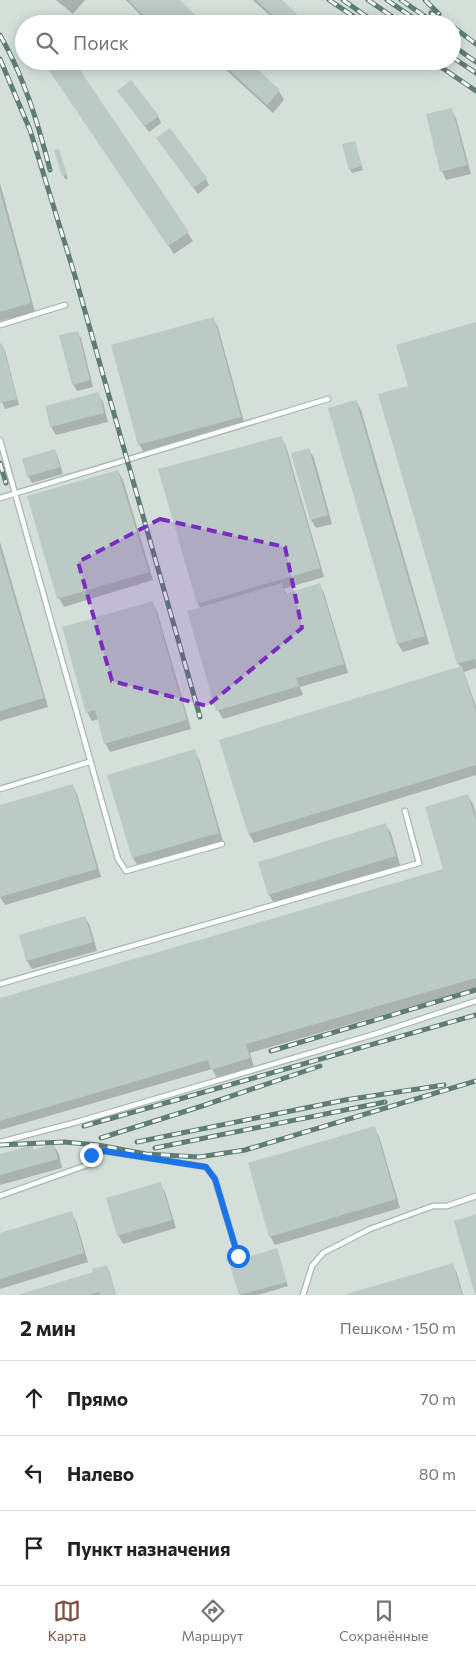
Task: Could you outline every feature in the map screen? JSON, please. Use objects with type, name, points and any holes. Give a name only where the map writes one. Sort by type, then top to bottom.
[{"type":"lane","points":[[0,324],[65,305]]},
{"type":"lane","points":[[0,498],[328,399]]},
{"type":"lane","points":[[0,440],[89,762],[118,859],[126,871],[222,844]]},
{"type":"lane","points":[[0,789],[89,762]]},
{"type":"lane","points":[[0,984],[419,863],[405,811]]},
{"type":"lane","points":[[0,1142],[77,1122],[375,1034],[476,1000]]},
{"type":"lane","points":[[0,1196],[87,1165],[91,1155],[104,1151],[206,1167],[215,1179],[238,1256]]},
{"type":"lane","points":[[303,1295],[312,1266],[323,1253],[370,1228],[433,1206],[448,1206],[476,1196]]},
{"type":"highlighted area","points":[[160,519],[285,547],[302,628],[207,706],[112,681],[78,562]]},
{"type":"shaded area","points":[[0,0],[476,0],[476,1295],[0,1295]]},
{"type":"building","points":[[128,0],[180,0],[195,15],[143,15]]},
{"type":"building","points":[[256,0],[282,0],[298,15],[272,15]]},
{"type":"building","points":[[49,70],[80,70],[189,232],[168,246]]},
{"type":"building","points":[[230,70],[259,70],[280,90],[267,105]]},
{"type":"building","points":[[131,80],[159,116],[145,126],[117,91]]},
{"type":"building","points":[[452,108],[467,165],[440,172],[426,114]]},
{"type":"building","points":[[170,128],[207,178],[193,188],[156,138]]},
{"type":"building","points":[[355,141],[362,166],[349,170],[342,144]]},
{"type":"building","points":[[59,149],[67,175],[62,176],[54,150]]},
{"type":"building","points":[[0,191],[31,303],[0,312]]},
{"type":"building","points":[[214,317],[241,417],[138,445],[111,345]]},
{"type":"building","points":[[476,322],[476,662],[474,659],[457,664],[378,394],[408,386],[396,345]]},
{"type":"building","points":[[78,331],[90,380],[72,385],[59,335]]},
{"type":"building","points":[[2,343],[17,399],[0,403],[0,344]]},
{"type":"building","points":[[99,392],[104,413],[50,427],[45,406]]},
{"type":"building","points":[[356,400],[425,636],[397,644],[328,408]]},
{"type":"building","points":[[282,436],[320,568],[197,604],[158,469]]},
{"type":"building","points":[[309,448],[328,515],[310,520],[291,453]]},
{"type":"building","points":[[55,449],[60,467],[27,477],[22,459]]},
{"type":"building","points":[[118,470],[149,572],[57,599],[27,496]]},
{"type":"building","points":[[0,549],[44,698],[0,711]]},
{"type":"building","points":[[282,583],[285,594],[320,583],[344,664],[296,678],[299,686],[216,711],[187,611]]},
{"type":"building","points":[[153,601],[187,720],[104,744],[95,710],[86,713],[62,627]]},
{"type":"building","points":[[462,666],[476,711],[476,765],[248,834],[219,740]]},
{"type":"building","points":[[195,749],[219,833],[132,858],[107,775]]},
{"type":"building","points":[[73,784],[97,869],[0,897],[0,805]]},
{"type":"building","points":[[468,794],[476,820],[476,978],[246,1044],[250,1058],[211,1070],[208,1060],[0,1121],[0,998],[443,869],[425,807]]},
{"type":"building","points":[[386,823],[396,856],[268,895],[258,862]]},
{"type":"building","points":[[85,916],[93,942],[26,961],[19,935]]},
{"type":"building","points":[[375,1126],[396,1199],[269,1237],[248,1163]]},
{"type":"building","points":[[54,1144],[58,1159],[0,1175],[0,1154],[32,1145],[33,1150]]},
{"type":"building","points":[[161,1182],[172,1220],[117,1236],[106,1198]]},
{"type":"building","points":[[72,1211],[84,1253],[0,1279],[0,1233]]},
{"type":"building","points":[[476,1214],[476,1295],[475,1295],[454,1221]]},
{"type":"building","points":[[277,1248],[287,1282],[239,1295],[229,1263]]},
{"type":"building","points":[[453,1263],[462,1295],[347,1295],[347,1294]]},
{"type":"building","points":[[107,1265],[116,1295],[100,1295],[99,1292],[89,1295],[18,1295],[93,1272],[92,1269]]},
{"type":"railway","points":[[329,0],[352,15]]},
{"type":"railway","points":[[343,0],[364,15]]},
{"type":"railway","points":[[368,0],[390,15]]},
{"type":"railway","points":[[387,0],[409,15]]},
{"type":"railway","points":[[401,0],[423,15]]},
{"type":"railway","points":[[425,0],[439,14]]},
{"type":"railway","points":[[461,33],[476,44]]},
{"type":"railway","points":[[0,35],[15,65]]},
{"type":"railway","points":[[461,51],[476,62]]},
{"type":"railway","points":[[0,59],[30,130],[75,276],[200,717]]},
{"type":"railway","points":[[461,63],[476,73]]},
{"type":"railway","points":[[17,70],[29,101],[50,170]]},
{"type":"railway","points":[[445,70],[476,91]]},
{"type":"railway","points":[[0,463],[6,483]]},
{"type":"railway","points":[[271,1051],[476,990]]},
{"type":"railway","points":[[84,1126],[476,1015]]},
{"type":"railway","points":[[101,1138],[320,1066]]},
{"type":"railway","points":[[0,1145],[64,1142],[98,1145],[146,1154],[199,1157],[245,1150],[476,1081]]},
{"type":"railway","points":[[137,1142],[345,1100],[444,1085]]},
{"type":"railway","points":[[155,1148],[385,1102]]},
{"type":"route","points":[[91,1155],[104,1151],[206,1167],[215,1179],[238,1256]]}]
